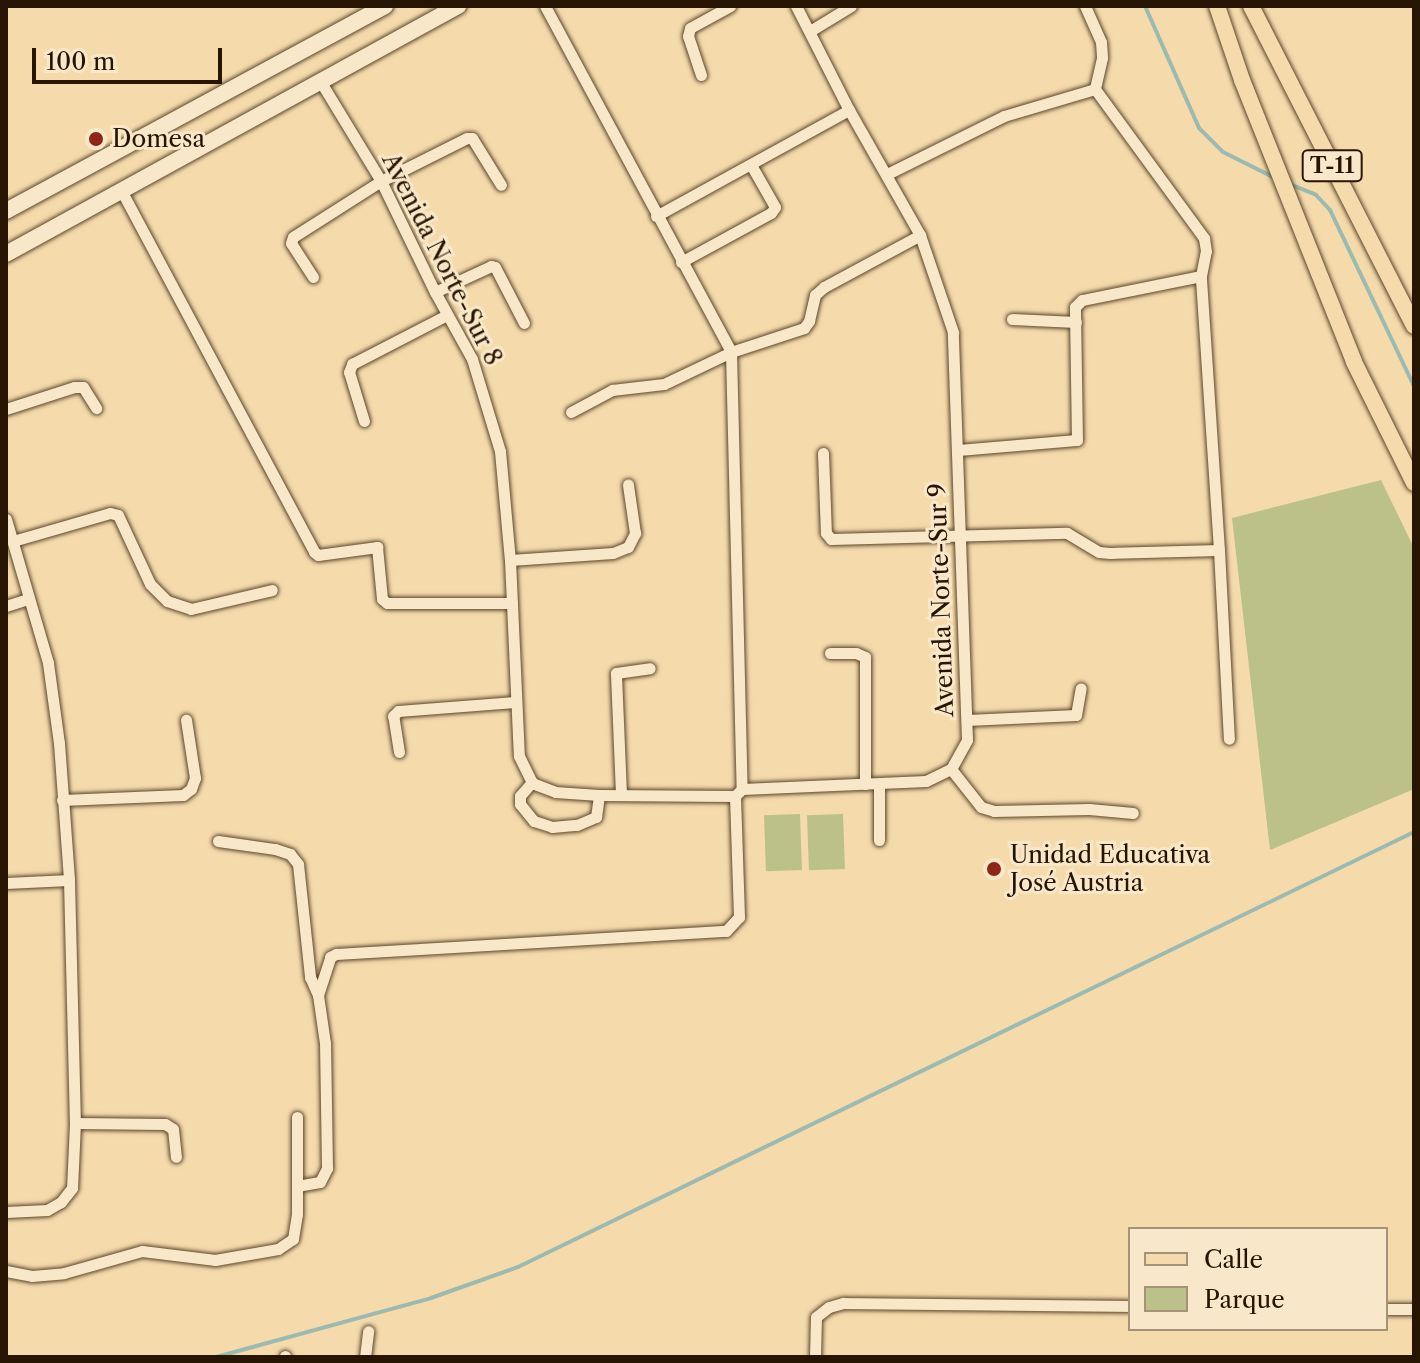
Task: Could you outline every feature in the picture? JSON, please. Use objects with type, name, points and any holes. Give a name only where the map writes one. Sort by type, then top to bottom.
[{"type":"main road","points":[[6,211],[385,6]]},
{"type":"main road","points":[[6,254],[319,79],[458,6]]},
{"type":"main road","name":"T-11","points":[[1217,6],[1267,146],[1354,362],[1414,483]]},
{"type":"main road","name":"T-11","points":[[1251,6],[1407,299],[1414,326]]},
{"type":"street","points":[[318,995],[324,970],[336,954],[726,931],[739,917],[731,352],[545,6]]},
{"type":"street","points":[[701,75],[688,36],[690,28],[730,6]]},
{"type":"street","name":"Avenida Norte-Sur 9","points":[[796,6],[849,110],[920,235],[953,332],[967,740],[951,769]]},
{"type":"street","points":[[810,31],[851,6]]},
{"type":"street","points":[[1085,6],[1101,42],[1102,58],[1095,89],[1204,238],[1206,251],[1201,276],[1229,739]]},
{"type":"street","name":"Avenida Norte-Sur 8","points":[[319,79],[381,181],[435,292],[472,359],[500,451],[510,560],[519,756],[532,782]]},
{"type":"street","points":[[887,174],[1004,116],[1095,89]]},
{"type":"street","points":[[656,216],[849,110]]},
{"type":"street","points":[[313,277],[291,243],[293,237],[381,181],[467,138],[472,138],[501,185]]},
{"type":"street","points":[[681,262],[771,213],[775,207],[751,165]]},
{"type":"street","points":[[121,190],[314,552],[318,555],[377,547],[382,599],[387,603],[512,603]]},
{"type":"street","points":[[571,412],[612,390],[664,384],[731,352],[804,328],[815,295],[824,287],[920,235]]},
{"type":"street","points":[[435,292],[491,266],[495,267],[524,323]]},
{"type":"street","points":[[958,450],[1077,440],[1075,307],[1082,300],[1201,276]]},
{"type":"street","points":[[364,421],[349,372],[352,364],[447,315]]},
{"type":"street","points":[[1012,319],[1076,322]]},
{"type":"street","points":[[6,409],[74,387],[83,387],[96,408]]},
{"type":"street","points":[[823,453],[826,533],[831,539],[1067,533],[1099,552],[1219,550]]},
{"type":"street","points":[[510,560],[613,553],[628,547],[635,533],[628,485]]},
{"type":"street","points":[[13,541],[110,513],[118,515],[150,584],[167,601],[191,609],[272,590]]},
{"type":"street","points":[[6,519],[48,663],[69,880],[75,1123],[72,1188],[61,1202],[47,1210],[6,1212]]},
{"type":"street","points":[[6,606],[27,599]]},
{"type":"street","points":[[830,653],[856,653],[865,657],[865,784]]},
{"type":"street","points":[[621,794],[616,673],[650,668]]},
{"type":"street","points":[[967,720],[1076,715],[1081,688]]},
{"type":"street","points":[[399,752],[393,716],[398,711],[515,702]]},
{"type":"street","points":[[62,800],[183,795],[191,789],[195,778],[186,720]]},
{"type":"street","points":[[599,795],[596,817],[577,825],[552,827],[534,821],[520,804],[520,796],[532,782],[555,792],[599,795],[739,793],[926,781],[951,769],[981,807],[994,811],[1089,809],[1133,813]]},
{"type":"street","points":[[879,784],[879,840]]},
{"type":"street","points":[[218,841],[275,849],[290,854],[298,864],[310,977],[318,995],[325,1043],[327,1168],[320,1182],[297,1186]]},
{"type":"street","points":[[6,883],[69,880]]},
{"type":"street","points":[[6,1271],[32,1276],[64,1273],[142,1251],[215,1260],[278,1249],[293,1239],[297,1117]]},
{"type":"street","points":[[75,1123],[165,1124],[173,1129],[176,1157]]},
{"type":"street","points":[[815,1357],[816,1317],[829,1307],[843,1303],[1128,1306]]},
{"type":"street","points":[[1388,1309],[1414,1309]]},
{"type":"street","points":[[365,1357],[368,1331]]},
{"type":"green space","points":[[1381,480],[1414,548],[1414,789],[1270,850],[1232,518]]},
{"type":"green space","points":[[800,814],[802,870],[766,871],[764,815]]},
{"type":"green space","points":[[843,814],[845,869],[809,870],[807,815]]},
{"type":"waterway","points":[[1145,6],[1199,128],[1223,152],[1275,178]]},
{"type":"waterway","points":[[1287,183],[1316,195],[1330,210],[1414,386]]},
{"type":"waterway","points":[[216,1357],[431,1298],[518,1267],[1414,832]]},
{"type":"place","name":"Domesa","points":[[96,139]]},
{"type":"place","name":"Unidad Educativa José Austria","points":[[994,869]]}]
